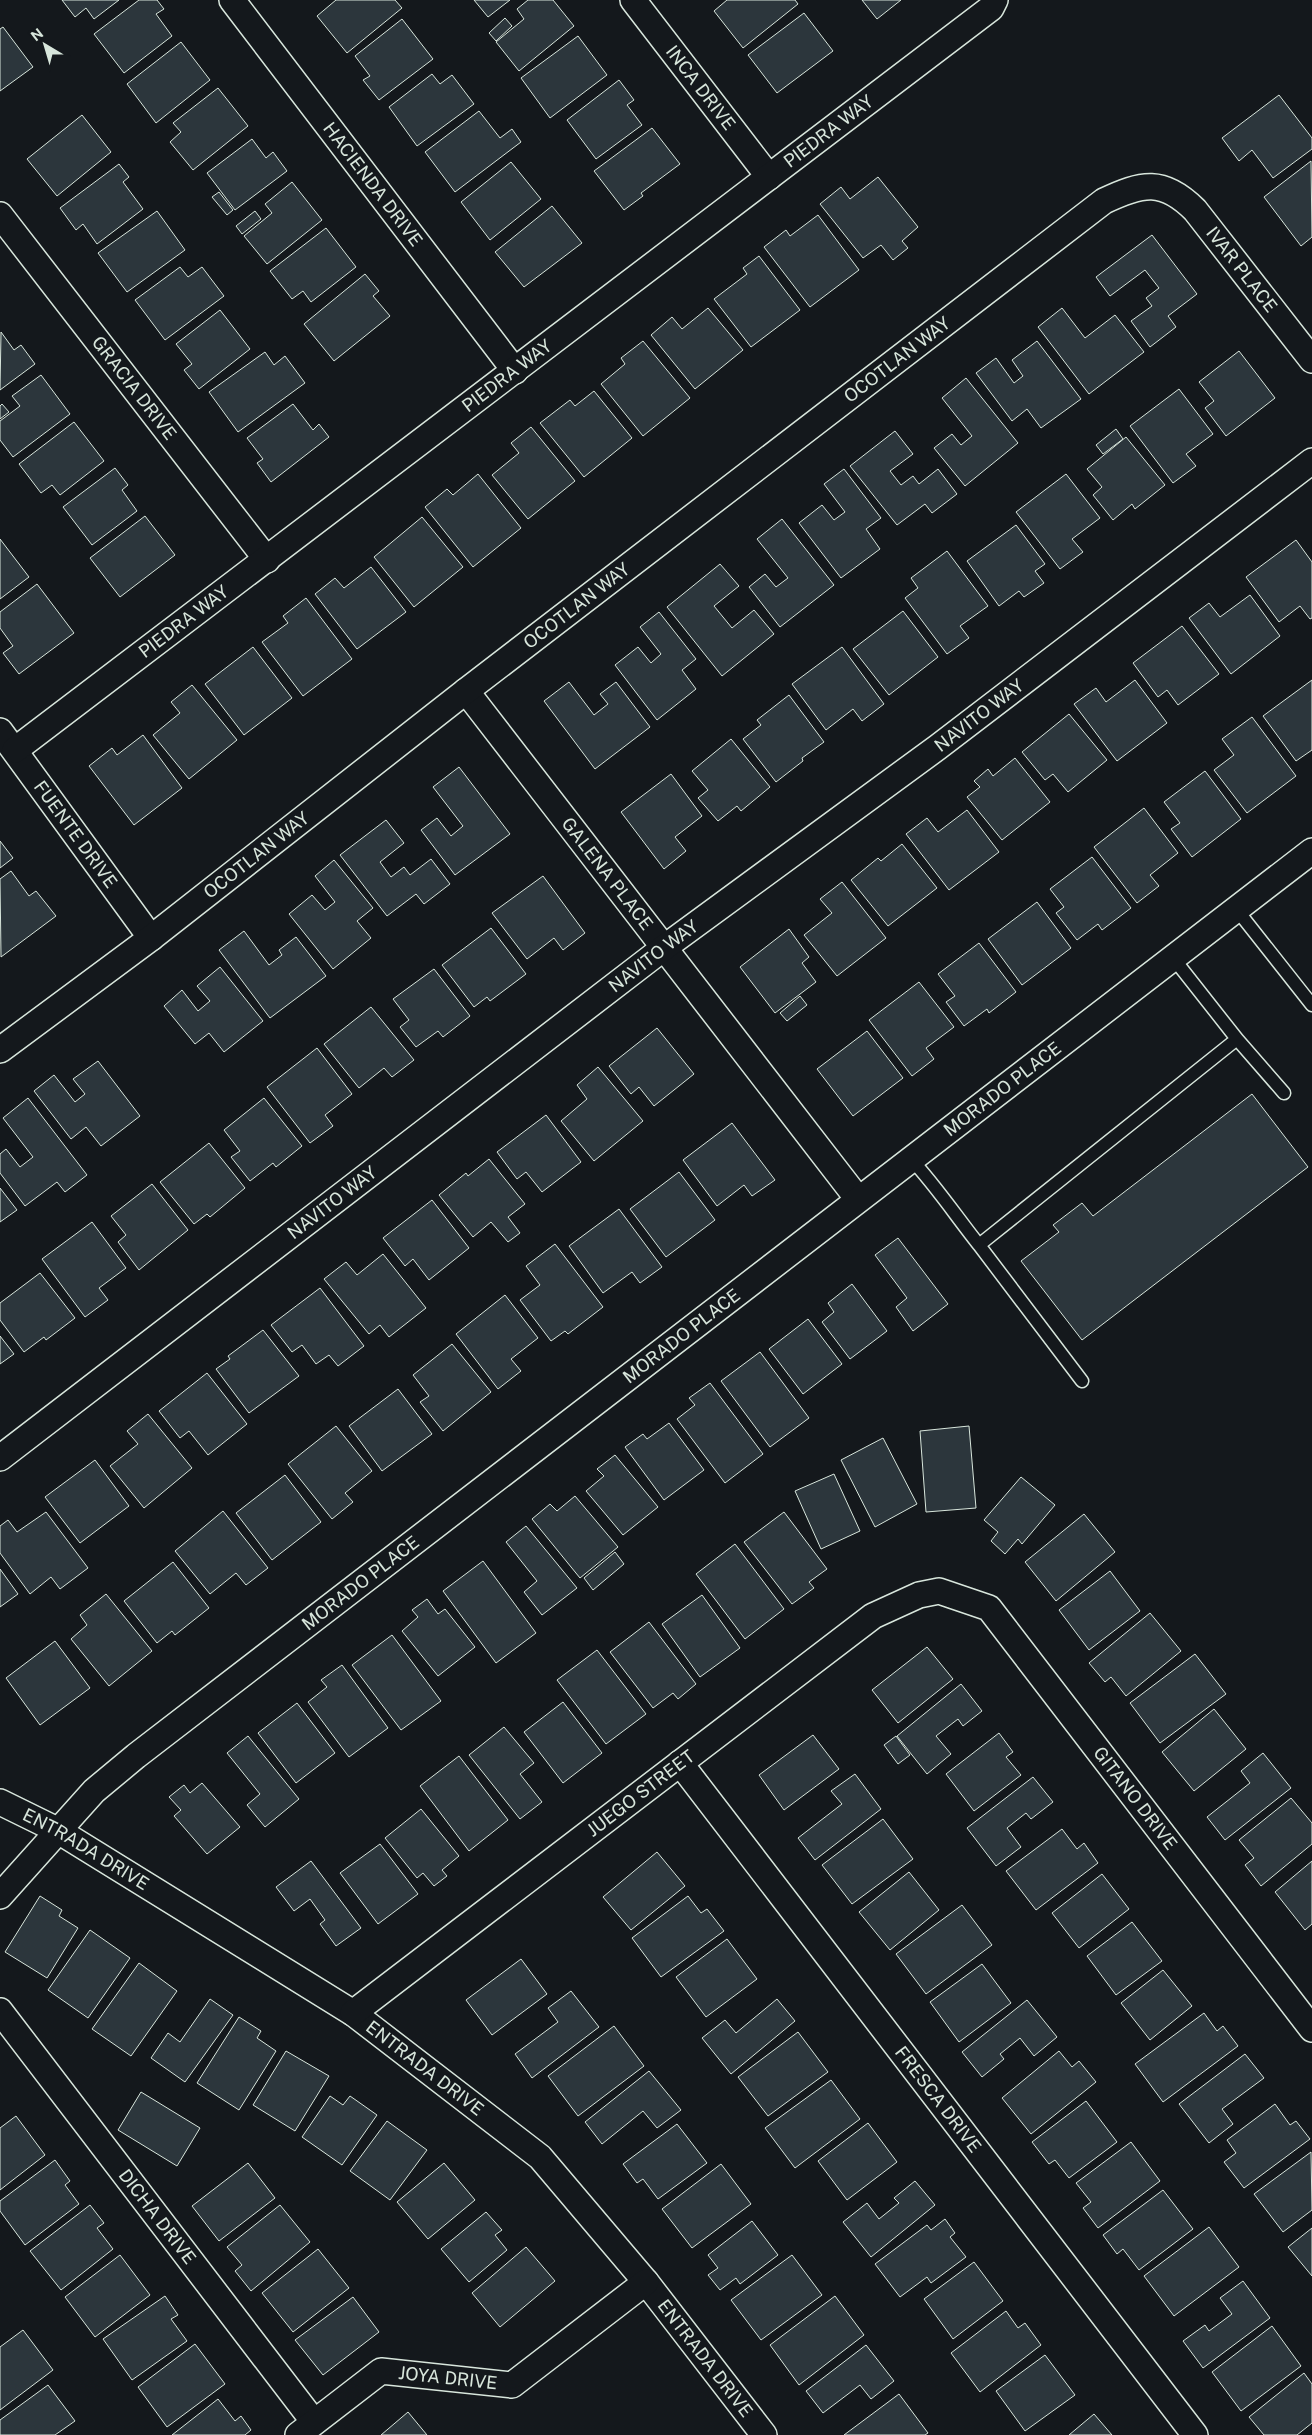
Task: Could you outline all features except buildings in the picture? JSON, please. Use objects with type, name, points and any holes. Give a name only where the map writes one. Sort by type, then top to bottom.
[{"type":"street","name":"HACIENDA DRIVE","points":[[232,0],[515,371]]},
{"type":"street","name":"INCA DRIVE","points":[[632,0],[769,177]]},
{"type":"street","name":"PIEDRA WAY","points":[[15,750],[991,8],[995,0]]},
{"type":"street","name":"OCOTLAN WAY","points":[[0,1050],[151,938],[466,691],[1104,202],[1132,188],[1163,188]]},
{"type":"street","name":"IVAR PLACE","points":[[1163,188],[1181,197],[1195,210],[1312,360]]},
{"type":"street","name":"GRACIA DRIVE","points":[[0,215],[267,560]]},
{"type":"street","name":"NAVITO WAY","points":[[0,1458],[665,947],[938,747],[1312,461]]},
{"type":"street","name":"GALENA PLACE","points":[[466,691],[858,1199]]},
{"type":"street","name":"FUENTE DRIVE","points":[[0,731],[151,938]]},
{"type":"street","name":"MORADO PLACE","points":[[57,1830],[94,1791],[136,1756],[1312,851]]},
{"type":"street","name":"JUEGO STREET","points":[[353,2013],[873,1616],[919,1595],[940,1591]]},
{"type":"street","name":"GITANO DRIVE","points":[[940,1591],[989,1608],[1312,2029]]},
{"type":"street","name":"FRESCA DRIVE","points":[[680,1764],[1195,2435]]},
{"type":"street","name":"ENTRADA DRIVE","points":[[0,1802],[57,1830],[353,2013],[540,2157],[646,2282],[764,2435]]},
{"type":"street","points":[[0,1896],[57,1830]]},
{"type":"street","name":"DICHA DRIVE","points":[[2,2019],[306,2429]]},
{"type":"street","name":"JOYA DRIVE","points":[[306,2429],[381,2371],[512,2384],[646,2282]]},
{"type":"lane","points":[[1237,910],[1312,1005]]},
{"type":"lane","points":[[1174,959],[1237,1039],[1284,1093]]},
{"type":"lane","points":[[979,1245],[1237,1039]]},
{"type":"lane","points":[[911,1158],[930,1180],[942,1199],[1082,1381]]}]
